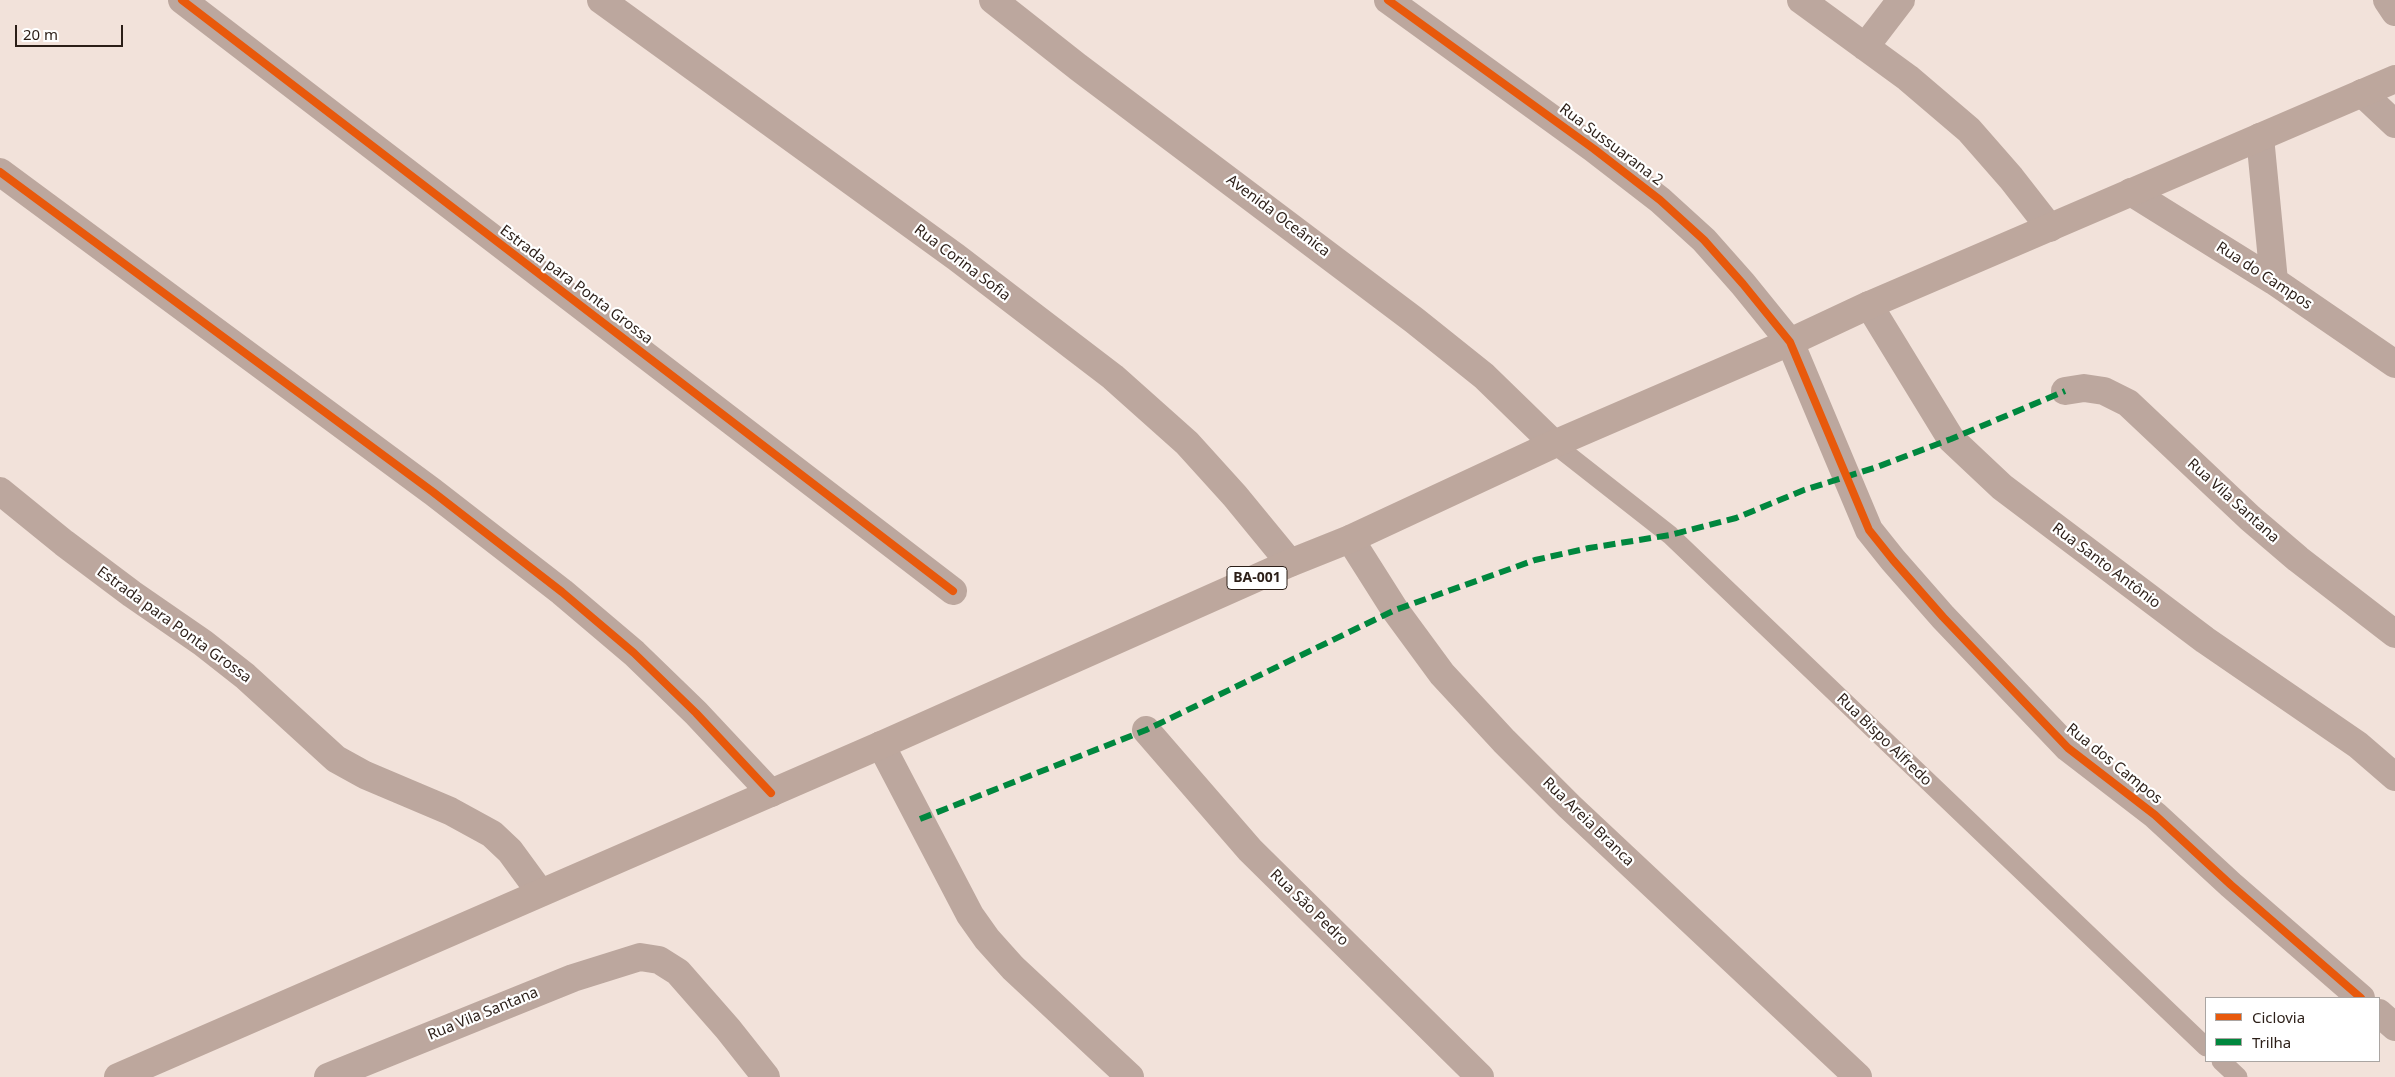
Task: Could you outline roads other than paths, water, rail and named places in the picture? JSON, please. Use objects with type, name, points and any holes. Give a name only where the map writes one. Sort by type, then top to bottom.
[{"type":"main road","name":"BA-001","points":[[118,1077],[540,892],[772,793],[1290,563],[1350,539],[1554,444],[1790,342],[1869,305],[2395,79]]},
{"type":"street","name":"Estrada para Ponta Grossa","points":[[182,0],[953,591]]},
{"type":"street","name":"Rua Corina Sofia","points":[[601,0],[956,257],[1113,377],[1187,443],[1290,563]]},
{"type":"street","name":"Avenida Oceânica","points":[[992,0],[1414,320],[1484,376],[1554,444]]},
{"type":"street","name":"Rua Sussuarana 2","points":[[1388,0],[1528,99],[1660,200],[1704,240],[1790,342],[1848,476]]},
{"type":"street","points":[[1801,0],[1908,78],[1969,130],[2011,178],[2050,228]]},
{"type":"street","points":[[1865,47],[1901,0]]},
{"type":"street","points":[[2387,0],[2395,12]]},
{"type":"street","points":[[2362,93],[2395,124]]},
{"type":"street","points":[[2260,137],[2274,281]]},
{"type":"street","points":[[0,172],[433,492],[562,592],[634,652],[696,713],[772,793]]},
{"type":"street","name":"Rua do Campos","points":[[2131,192],[2274,281],[2395,364]]},
{"type":"street","name":"Rua Santo Antônio","points":[[1869,305],[1951,439],[2002,487],[2204,640],[2358,745],[2395,777]]},
{"type":"street","name":"Rua Vila Santana","points":[[2065,391],[2084,388],[2104,391],[2128,403],[2250,518],[2298,559],[2395,634]]},
{"type":"street","name":"Rua dos Campos","points":[[1848,476],[1869,530],[1893,560],[1943,617],[2068,748],[2155,815],[2360,997]]},
{"type":"street","name":"Estrada para Ponta Grossa","points":[[0,490],[64,543],[246,676],[336,759],[365,776],[450,811],[492,834],[510,851],[540,892]]},
{"type":"street","name":"Rua Areia Branca","points":[[1350,539],[1395,610],[1442,674],[1504,741],[1569,806],[1858,1077]]},
{"type":"street","name":"Rua São Pedro","points":[[1146,730],[1250,850],[1480,1077]]},
{"type":"street","points":[[881,745],[970,915],[987,939],[1013,968],[1130,1077]]},
{"type":"street","name":"Rua Vila Santana","points":[[328,1077],[573,978],[640,957],[659,960],[678,972],[728,1029],[766,1077]]},
{"type":"street","points":[[2380,1014],[2395,1027]]},
{"type":"lane","name":"Rua Bispo Alfredo","points":[[1554,444],[1670,536],[2205,1046]]},
{"type":"lane","points":[[2222,1062],[2238,1077]]}]
